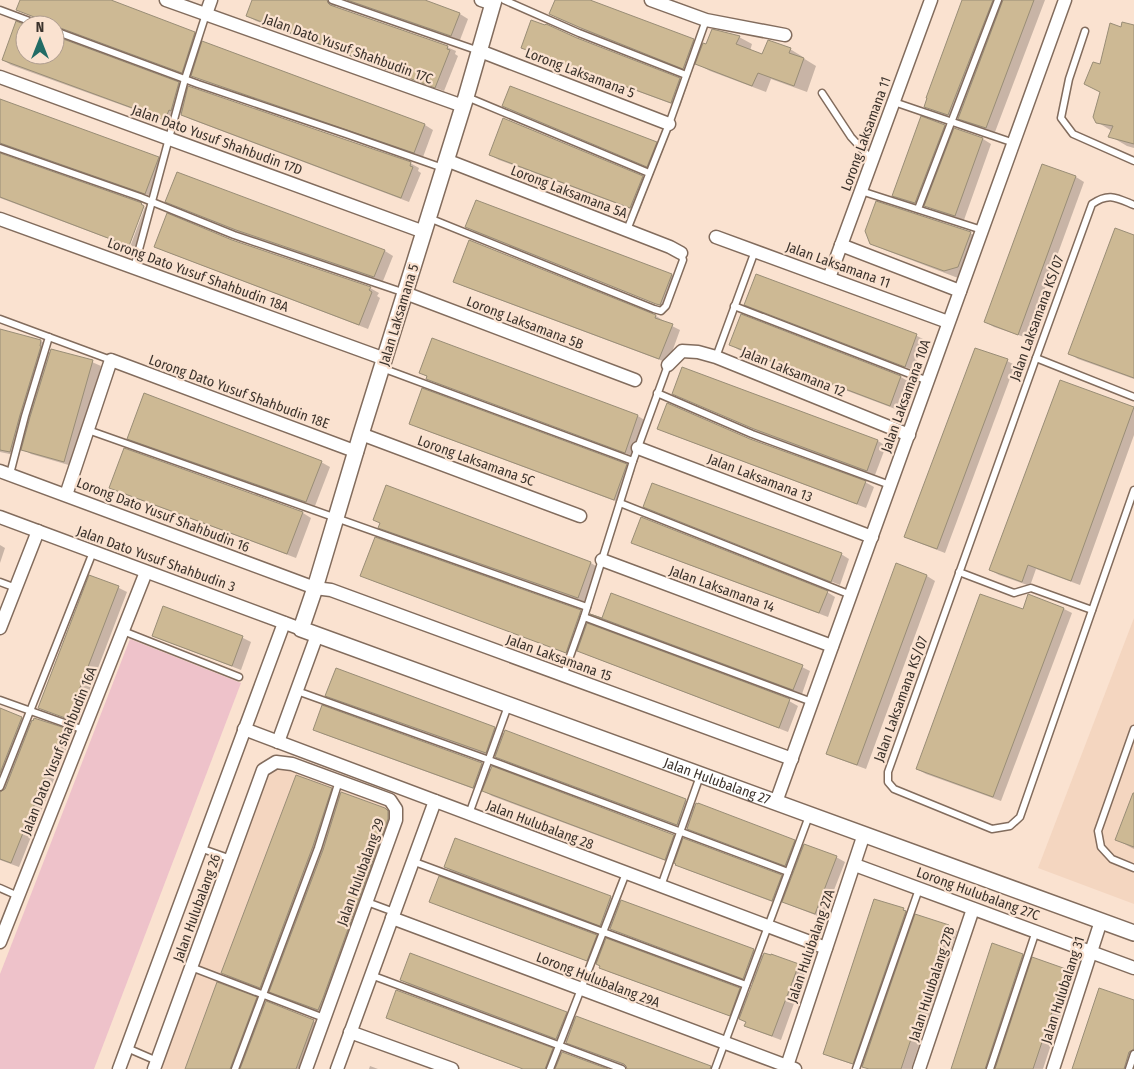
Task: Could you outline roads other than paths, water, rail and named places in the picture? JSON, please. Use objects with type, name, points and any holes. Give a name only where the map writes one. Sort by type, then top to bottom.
[{"type":"street","name":"Jalan Dato Yusuf Shahbudin 17C","points":[[166,0],[464,102]]},
{"type":"street","points":[[206,14],[211,0]]},
{"type":"street","points":[[651,0],[706,20],[785,35]]},
{"type":"street","name":"Lorong Laksamana 11","points":[[829,278],[931,0]]},
{"type":"street","name":"Jalan Laksamana 10A","points":[[776,802],[1065,0]]},
{"type":"street","name":"Jalan Laksamana 5","points":[[301,629],[480,51],[493,1]]},
{"type":"street","name":"Lorong Laksamana 5","points":[[480,51],[669,124]]},
{"type":"street","name":"Jalan Dato Yusuf Shahbudin 17D","points":[[0,76],[170,139],[426,225]]},
{"type":"street","name":"Lorong Laksamana 5A","points":[[444,164],[627,230],[681,253]]},
{"type":"street","name":"Lorong Dato Yusuf Shahbudin 18A","points":[[0,219],[384,363]]},
{"type":"street","name":"Jalan Laksamana 11","points":[[716,237],[948,322]]},
{"type":"street","points":[[841,245],[960,291]]},
{"type":"street","name":"Lorong Laksamana 5B","points":[[405,293],[635,380]]},
{"type":"street","name":"Jalan Laksamana 12","points":[[668,365],[682,351],[698,352],[716,357],[908,435]]},
{"type":"street","points":[[66,495],[110,360]]},
{"type":"street","name":"Lorong Dato Yusuf Shahbudin 18E","points":[[110,360],[356,452]]},
{"type":"street","name":"Lorong Laksamana 5C","points":[[361,434],[580,516]]},
{"type":"street","name":"Jalan Laksamana 13","points":[[638,448],[872,537]]},
{"type":"street","name":"Lorong Dato Yusuf Shahbudin 16","points":[[5,473],[315,588]]},
{"type":"street","name":"Jalan Dato Yusuf Shahbudin 3","points":[[0,517],[301,629]]},
{"type":"street","points":[[0,628],[38,531]]},
{"type":"street","name":"Jalan Laksamana 14","points":[[602,560],[832,646]]},
{"type":"street","name":"Jalan Dato Yusuf shahbudin 16A","points":[[0,942],[146,572]]},
{"type":"street","name":"Jalan Laksamana 15","points":[[315,588],[331,590],[792,759]]},
{"type":"street","points":[[119,1069],[284,623]]},
{"type":"street","name":"Jalan Hulubalang 27","points":[[301,629],[1134,933]]},
{"type":"street","points":[[278,742],[317,635]]},
{"type":"street","name":"Jalan Hulubalang 28","points":[[244,729],[826,948]]},
{"type":"street","name":"Jalan Hulubalang 29","points":[[276,762],[292,764],[390,800],[396,809],[396,820],[306,1069]]},
{"type":"street","name":"Jalan Hulubalang 26","points":[[156,1065],[263,770],[276,762]]},
{"type":"street","points":[[337,1069],[435,801]]},
{"type":"street","name":"Jalan Hulubalang 27A","points":[[791,1068],[826,948],[864,834]]},
{"type":"street","name":"Lorong Hulubalang 27C","points":[[854,865],[1134,968]]},
{"type":"street","name":"Jalan Hulubalang 27B","points":[[919,1069],[973,908]]},
{"type":"street","name":"Lorong Hulubalang 29A","points":[[393,915],[581,989],[791,1068]]},
{"type":"street","name":"Jalan Hulubalang 31","points":[[1054,1069],[1101,921]]},
{"type":"street","points":[[350,1032],[452,1069]]},
{"type":"lane","points":[[332,0],[480,51]]},
{"type":"lane","points":[[918,210],[998,0]]},
{"type":"lane","points":[[493,1],[686,74]]},
{"type":"lane","points":[[0,10],[15,16]]},
{"type":"lane","points":[[134,268],[185,79],[206,14]]},
{"type":"lane","points":[[627,230],[669,124],[706,20]]},
{"type":"lane","points":[[1085,32],[1069,79],[1061,118],[1073,134],[1134,161]]},
{"type":"lane","points":[[65,35],[185,79],[346,134],[444,164]]},
{"type":"lane","points":[[822,94],[851,136],[872,160]]},
{"type":"lane","points":[[464,102],[649,172]]},
{"type":"lane","points":[[894,102],[1014,143]]},
{"type":"lane","points":[[0,148],[140,197],[234,236],[405,293]]},
{"type":"lane","points":[[861,191],[982,230]]},
{"type":"lane","name":"Jalan Laksamana KS/07","points":[[1134,205],[1113,196],[1100,198],[1092,204],[888,772],[888,782],[894,789],[992,829],[1010,826],[1020,817],[1134,490]]},
{"type":"lane","points":[[426,225],[661,311],[666,306],[684,260],[681,253]]},
{"type":"lane","points":[[716,357],[755,251]]},
{"type":"lane","points":[[734,306],[928,382]]},
{"type":"lane","points":[[0,319],[110,360]]},
{"type":"lane","points":[[5,473],[49,337]]},
{"type":"lane","points":[[1036,358],[1134,397]]},
{"type":"lane","points":[[384,363],[633,462]]},
{"type":"lane","points":[[563,676],[584,617],[633,462],[668,365]]},
{"type":"lane","points":[[657,393],[752,434],[890,485]]},
{"type":"lane","points":[[88,430],[587,607]]},
{"type":"lane","points":[[620,503],[851,595]]},
{"type":"lane","points":[[0,787],[93,552]]},
{"type":"lane","points":[[959,572],[1014,593],[1031,588],[1092,610]]},
{"type":"lane","points":[[0,582],[16,588]]},
{"type":"lane","points":[[584,617],[812,702]]},
{"type":"lane","points":[[123,631],[239,677]]},
{"type":"lane","points":[[297,690],[788,872]]},
{"type":"lane","points":[[0,700],[84,730]]},
{"type":"lane","points":[[469,814],[508,704]]},
{"type":"lane","points":[[1134,729],[1098,831],[1101,846],[1112,859],[1134,868]]},
{"type":"lane","points":[[661,886],[700,775]]},
{"type":"lane","points":[[234,1069],[318,848],[339,781]]},
{"type":"lane","points":[[715,1069],[810,815]]},
{"type":"lane","points":[[200,848],[231,859]]},
{"type":"lane","points":[[412,861],[746,985]]},
{"type":"lane","points":[[550,1069],[626,873]]},
{"type":"lane","points":[[0,888],[18,896]]},
{"type":"lane","points":[[856,1069],[918,889]]},
{"type":"lane","points":[[366,902],[393,915]]},
{"type":"lane","points":[[990,1069],[1036,932]]},
{"type":"lane","points":[[191,967],[324,1018]]},
{"type":"lane","points":[[371,976],[622,1069]]},
{"type":"lane","points":[[127,1048],[156,1065]]},
{"type":"lane","points":[[1129,1069],[1134,1054]]}]
